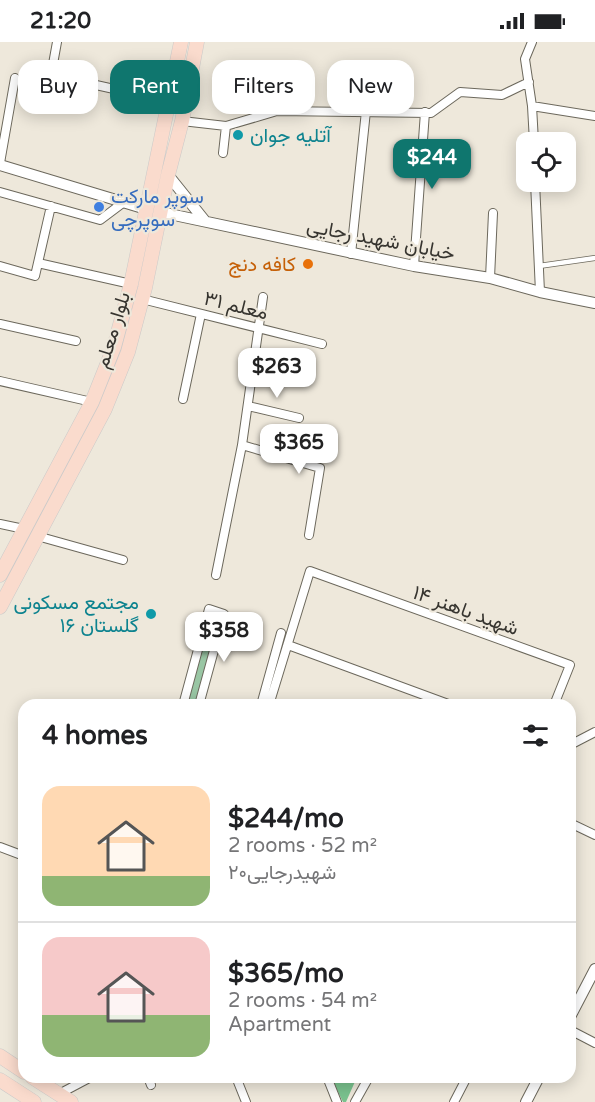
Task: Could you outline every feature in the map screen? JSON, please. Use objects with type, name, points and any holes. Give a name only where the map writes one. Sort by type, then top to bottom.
[{"type":"main road","name":"بلوار معلم","points":[[176,60],[180,42]]},
{"type":"main road","name":"بلوار معلم","points":[[0,575],[4,559],[24,529],[92,402],[114,347],[153,210],[168,175],[182,121],[197,42]]},
{"type":"main road","name":"بلوار معلم","points":[[0,606],[105,408],[128,352],[142,299],[166,114]]},
{"type":"main road","points":[[0,1056],[18,1068]]},
{"type":"main road","points":[[0,1080],[34,1102]]},
{"type":"main road","points":[[41,1083],[65,1098]]},
{"type":"street","points":[[57,42],[51,75],[110,88]]},
{"type":"street","points":[[532,42],[525,58],[533,132]]},
{"type":"street","points":[[0,164],[15,78]]},
{"type":"street","points":[[414,112],[431,113],[460,92],[502,95],[529,82]]},
{"type":"street","points":[[532,106],[595,116]]},
{"type":"street","points":[[182,121],[226,126],[277,111],[327,111]]},
{"type":"street","points":[[414,266],[424,112]]},
{"type":"street","points":[[351,254],[366,114]]},
{"type":"street","points":[[223,153],[226,126]]},
{"type":"street","name":"خیابان شهید رجایی","points":[[0,164],[153,210],[351,254],[490,278],[540,292],[595,303]]},
{"type":"street","points":[[168,175],[205,221]]},
{"type":"street","points":[[0,192],[100,220],[124,202]]},
{"type":"street","points":[[536,192],[540,292]]},
{"type":"street","points":[[0,266],[35,276],[51,206]]},
{"type":"street","points":[[490,278],[493,213]]},
{"type":"street","points":[[38,263],[131,284]]},
{"type":"street","points":[[216,575],[242,445],[263,297]]},
{"type":"street","name":"معلم ۳۱","points":[[142,299],[322,344]]},
{"type":"street","points":[[183,399],[201,314]]},
{"type":"street","points":[[0,324],[76,341]]},
{"type":"street","points":[[0,381],[92,402]]},
{"type":"street","points":[[248,406],[299,418]]},
{"type":"street","points":[[242,445],[320,468],[309,536]]},
{"type":"street","points":[[0,524],[24,529]]},
{"type":"street","points":[[37,536],[123,560]]},
{"type":"street","name":"شهید باهنر ۱۴","points":[[288,645],[310,571],[570,665],[556,699]]},
{"type":"street","points":[[185,699],[209,609],[224,614],[201,699]]},
{"type":"street","points":[[263,699],[281,633]]},
{"type":"street","points":[[271,699],[288,645],[435,699]]},
{"type":"street","points":[[576,743],[595,732]]},
{"type":"street","points":[[576,826],[595,835]]},
{"type":"street","points":[[0,847],[18,854]]},
{"type":"street","points":[[576,1005],[595,969]]},
{"type":"street","points":[[576,1033],[595,1043]]},
{"type":"street","points":[[65,1098],[84,1083]]},
{"type":"street","points":[[238,1083],[246,1102]]},
{"type":"street","points":[[329,1083],[337,1102]]},
{"type":"street","points":[[355,1102],[366,1083]]},
{"type":"street","points":[[454,1102],[464,1083]]},
{"type":"street","points":[[526,1102],[536,1083]]},
{"type":"lane","points":[[539,266],[595,258]]},
{"type":"green space","points":[[210,611],[222,615],[200,699],[186,699]]},
{"type":"green space","points":[[334,1083],[354,1083],[346,1102],[343,1102]]},
{"type":"place","name":"آتلیه جوان","points":[[238,135]]},
{"type":"place","name":"سوپر مارکت سوپرچی","points":[[99,207]]},
{"type":"place","name":"کافه دنج","points":[[308,264]]},
{"type":"place","name":"مجتمع مسکونی گلستان ۱۶","points":[[151,614]]}]
